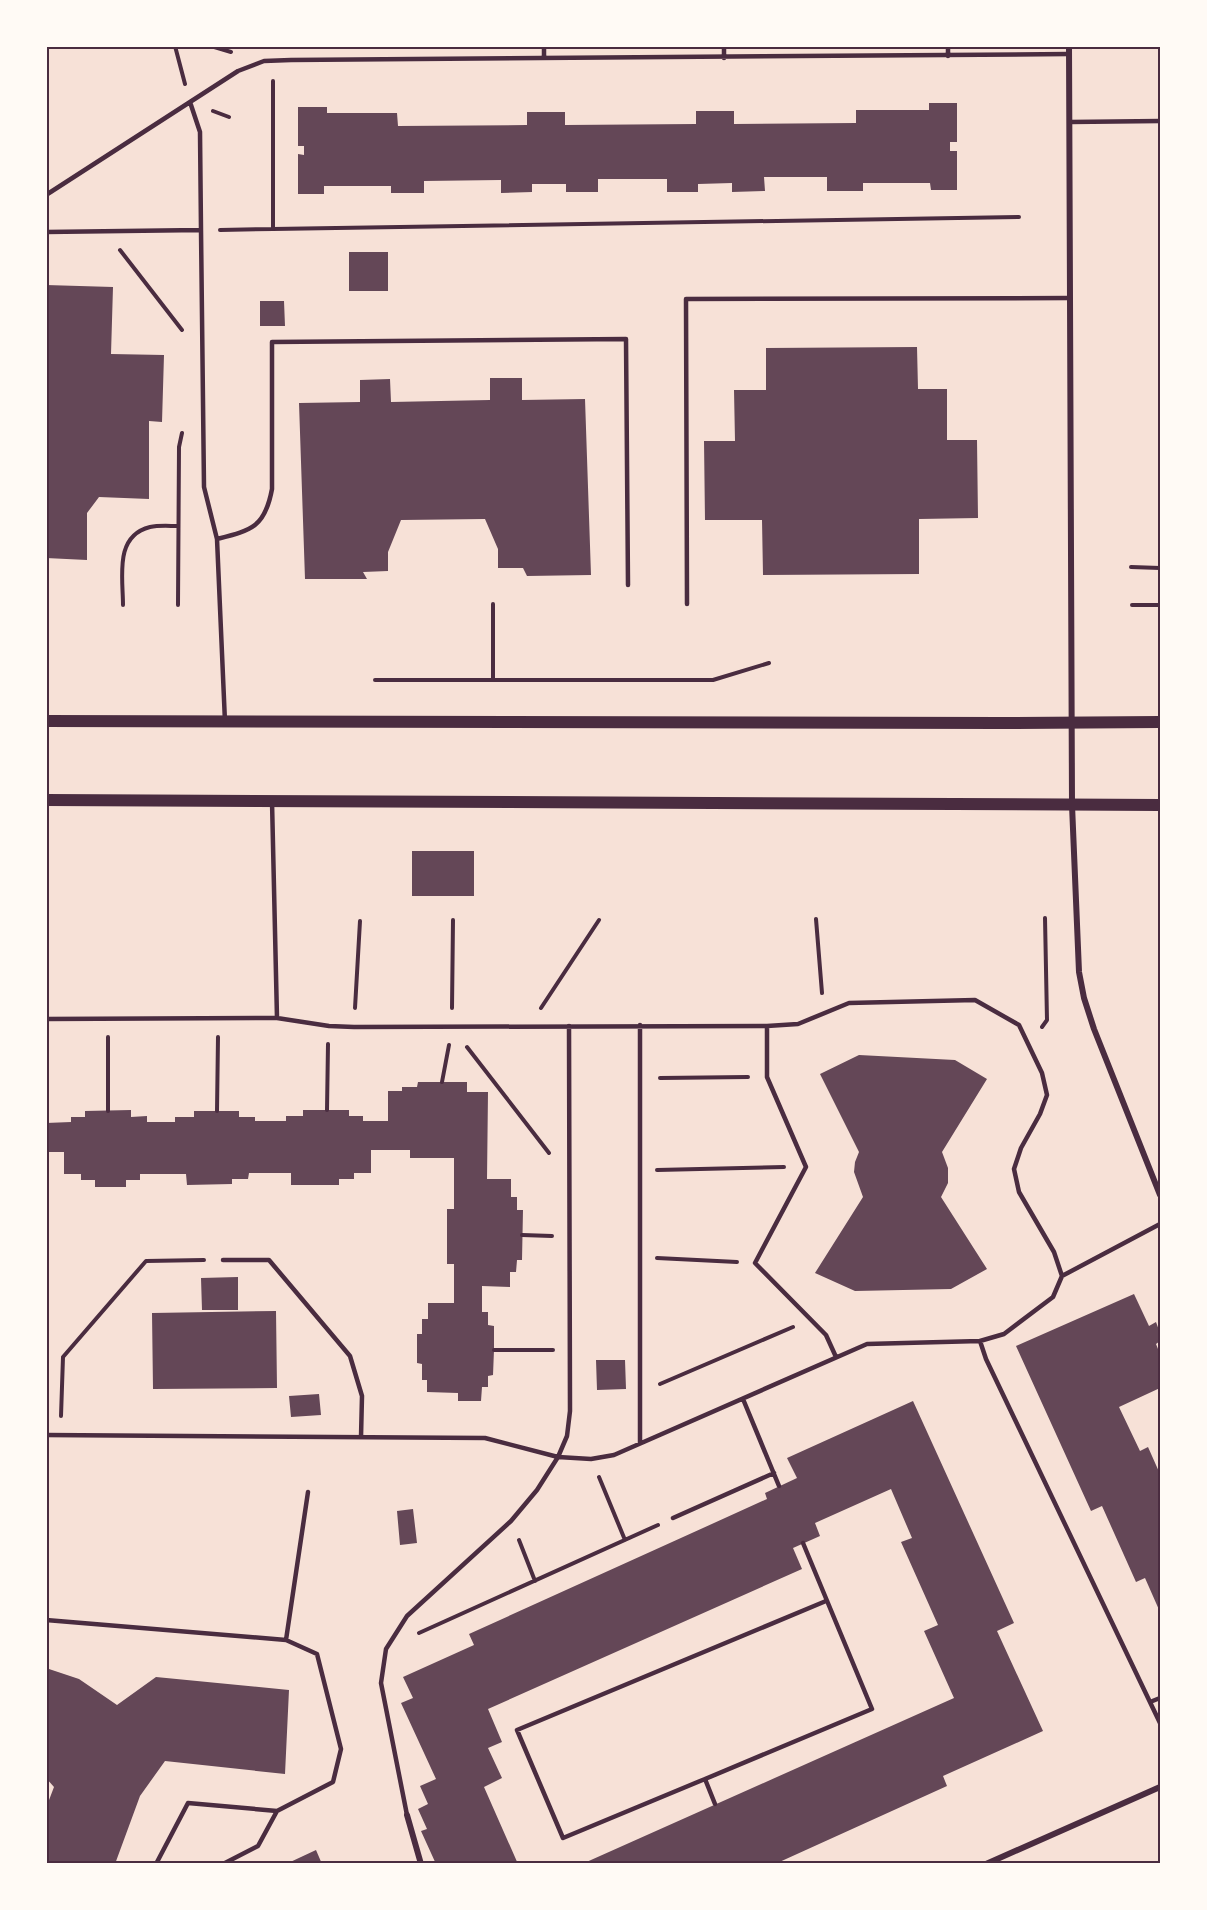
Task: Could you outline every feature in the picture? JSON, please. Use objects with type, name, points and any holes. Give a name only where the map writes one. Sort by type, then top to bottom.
[{"type":"main road","points":[[46,721],[1161,722]]},
{"type":"main road","points":[[46,800],[1161,805]]},
{"type":"street","points":[[1069,46],[1072,806],[1079,972],[1084,998],[1161,1195]]},
{"type":"street","points":[[986,1863],[1161,1787]]},
{"type":"street","points":[[407,1815],[421,1863]]},
{"type":"lane","points":[[544,46],[544,58]]},
{"type":"lane","points":[[724,46],[724,58]]},
{"type":"lane","points":[[948,46],[948,56]]},
{"type":"lane","points":[[46,195],[238,71],[264,62],[1069,54]]},
{"type":"lane","points":[[190,102],[200,132],[204,487],[217,539],[225,722]]},
{"type":"lane","points":[[1070,122],[1161,121]]},
{"type":"lane","points":[[46,232],[201,230]]},
{"type":"lane","points":[[687,604],[686,299],[1070,298]]},
{"type":"lane","points":[[217,539],[251,529],[262,520],[269,506],[272,489],[272,342],[626,339],[628,585]]},
{"type":"lane","points":[[272,801],[277,1018]]},
{"type":"lane","points":[[46,1019],[277,1018],[328,1026],[354,1027],[767,1026],[798,1024],[849,1003],[975,1000],[1018,1026],[1042,1073],[1047,1095],[1040,1114],[1021,1148],[1014,1169],[1019,1192],[1054,1252],[1062,1276]]},
{"type":"lane","points":[[640,1025],[640,1443]]},
{"type":"lane","points":[[407,1815],[381,1683],[386,1649],[407,1616],[512,1521],[537,1490],[558,1457],[567,1436],[570,1411],[569,1026]]},
{"type":"lane","points":[[767,1026],[767,1077],[806,1167],[755,1263],[826,1335],[836,1357]]},
{"type":"lane","points":[[46,1435],[485,1438],[558,1457],[591,1460],[614,1455],[867,1344],[980,1341],[1004,1334],[1053,1297],[1062,1276],[1161,1224]]},
{"type":"lane","points":[[223,1260],[269,1260],[351,1356],[362,1396],[361,1437]]},
{"type":"lane","points":[[980,1341],[986,1359],[1161,1723]]},
{"type":"lane","points":[[742,1399],[779,1486]]},
{"type":"lane","points":[[673,1518],[774,1473]]},
{"type":"lane","points":[[286,1640],[308,1491]]},
{"type":"lane","points":[[803,1543],[872,1710],[563,1838],[518,1730],[826,1601]]},
{"type":"lane","points":[[46,1620],[286,1640],[317,1654],[341,1749],[333,1782],[277,1811],[189,1803],[156,1863]]},
{"type":"lane","points":[[1150,1702],[1161,1698]]},
{"type":"lane","points":[[705,1779],[715,1804]]},
{"type":"lane","points":[[223,1863],[258,1846],[277,1811]]},
{"type":"path","points":[[264,62],[273,78],[273,229]]},
{"type":"path","points":[[201,230],[1018,217]]},
{"type":"path","points":[[104,231],[185,334]]},
{"type":"path","points":[[123,606],[123,552],[129,540],[140,530],[152,526],[178,526]]},
{"type":"path","points":[[1131,567],[1161,568]]},
{"type":"path","points":[[493,604],[494,680]]},
{"type":"path","points":[[1132,605],[1161,605]]},
{"type":"path","points":[[375,680],[713,680],[769,663]]},
{"type":"path","points":[[1029,1045],[1047,1020],[1045,918]]},
{"type":"path","points":[[816,919],[823,1014]]},
{"type":"path","points":[[442,1082],[452,1027],[453,920]]},
{"type":"path","points":[[530,1026],[599,920]]},
{"type":"path","points":[[354,1027],[360,921]]},
{"type":"path","points":[[108,1018],[108,1111]]},
{"type":"path","points":[[217,1111],[219,1018]]},
{"type":"path","points":[[327,1110],[328,1026]]},
{"type":"path","points":[[452,1027],[570,1180]]},
{"type":"path","points":[[640,1078],[767,1077]]},
{"type":"path","points":[[640,1170],[806,1167]]},
{"type":"path","points":[[522,1235],[570,1236]]},
{"type":"path","points":[[640,1257],[755,1263]]},
{"type":"path","points":[[61,1435],[63,1358],[146,1261],[223,1260]]},
{"type":"path","points":[[640,1392],[811,1319]]},
{"type":"path","points":[[494,1350],[570,1351]]},
{"type":"path","points":[[591,1460],[625,1540]]},
{"type":"path","points":[[386,1649],[673,1518]]},
{"type":"path","points":[[512,1521],[535,1581]]},
{"type":"building","points":[[929,103],[957,103],[957,142],[950,142],[950,151],[957,151],[957,190],[931,190],[930,183],[863,183],[863,191],[827,191],[827,177],[764,177],[765,191],[732,192],[732,183],[698,184],[698,192],[667,192],[667,179],[598,179],[598,192],[566,192],[566,184],[532,184],[532,192],[501,193],[501,180],[424,181],[424,193],[391,193],[391,186],[324,186],[324,194],[298,194],[298,154],[304,155],[304,146],[298,146],[298,107],[327,107],[327,113],[397,113],[398,126],[527,125],[527,112],[565,112],[565,125],[696,124],[696,111],[734,111],[734,124],[856,123],[856,110],[929,110]]},
{"type":"building","points":[[349,252],[388,252],[388,291],[349,291]]},
{"type":"building","points":[[46,285],[113,287],[111,354],[164,355],[162,422],[149,421],[149,499],[99,497],[87,513],[87,560],[46,558]]},
{"type":"building","points":[[260,301],[284,301],[285,326],[260,326]]},
{"type":"building","points":[[917,347],[918,389],[947,389],[947,440],[977,440],[978,518],[919,519],[919,574],[763,575],[762,520],[705,520],[704,441],[735,441],[734,390],[766,390],[766,348]]},
{"type":"building","points":[[490,378],[522,378],[522,400],[585,399],[591,575],[527,576],[523,568],[498,568],[498,549],[485,519],[401,520],[388,552],[388,571],[363,572],[367,579],[305,579],[299,403],[360,402],[360,380],[390,379],[391,402],[490,400]]},
{"type":"building","points":[[412,851],[474,851],[474,896],[412,896]]},
{"type":"building","points":[[859,1055],[955,1060],[987,1079],[942,1152],[948,1168],[948,1183],[941,1197],[987,1269],[951,1289],[855,1291],[815,1273],[863,1197],[854,1172],[859,1152],[820,1074]]},
{"type":"building","points":[[418,1082],[467,1082],[467,1092],[488,1092],[487,1179],[511,1179],[511,1197],[517,1197],[517,1210],[523,1210],[522,1260],[517,1260],[516,1272],[510,1272],[510,1287],[482,1286],[482,1312],[488,1312],[488,1325],[494,1326],[494,1350],[493,1375],[488,1376],[488,1387],[482,1387],[481,1401],[458,1401],[458,1393],[427,1392],[427,1380],[422,1380],[422,1364],[417,1363],[417,1334],[422,1334],[422,1319],[428,1319],[428,1303],[454,1303],[454,1264],[447,1264],[447,1209],[454,1209],[454,1158],[410,1158],[410,1150],[371,1150],[371,1173],[354,1173],[354,1179],[339,1179],[339,1185],[291,1185],[291,1173],[249,1173],[248,1179],[232,1179],[232,1184],[187,1185],[186,1174],[140,1174],[140,1180],[126,1180],[126,1187],[95,1187],[95,1180],[81,1180],[81,1174],[64,1174],[64,1152],[46,1152],[46,1123],[71,1122],[71,1117],[85,1117],[85,1111],[131,1110],[131,1117],[147,1116],[147,1122],[175,1122],[175,1117],[194,1117],[194,1111],[239,1111],[239,1117],[255,1117],[255,1121],[286,1121],[286,1116],[303,1116],[303,1110],[349,1110],[349,1116],[363,1116],[363,1121],[388,1121],[388,1091],[402,1091],[402,1087],[417,1087]]},
{"type":"building","points":[[238,1277],[238,1310],[202,1310],[201,1278]]},
{"type":"building","points":[[1134,1294],[1149,1326],[1156,1322],[1160,1333],[1160,1341],[1156,1344],[1160,1354],[1160,1388],[1119,1407],[1140,1451],[1148,1447],[1160,1474],[1160,1612],[1145,1578],[1136,1582],[1102,1506],[1091,1511],[1016,1346]]},
{"type":"building","points":[[276,1311],[277,1388],[153,1389],[152,1313]]},
{"type":"building","points":[[596,1360],[625,1360],[626,1389],[597,1390]]},
{"type":"building","points":[[319,1394],[321,1415],[291,1417],[289,1396]]},
{"type":"building","points":[[913,1401],[1014,1623],[997,1631],[1043,1731],[943,1776],[947,1786],[775,1864],[582,1864],[954,1698],[924,1631],[938,1625],[901,1542],[912,1538],[891,1489],[815,1523],[820,1536],[793,1548],[802,1569],[488,1709],[502,1742],[488,1748],[502,1778],[484,1787],[518,1864],[436,1864],[421,1831],[427,1829],[418,1809],[428,1804],[420,1786],[436,1779],[401,1703],[413,1698],[403,1677],[474,1645],[469,1634],[767,1499],[765,1493],[797,1478],[787,1458]]},
{"type":"building","points":[[413,1509],[417,1543],[400,1545],[397,1511]]},
{"type":"building","points":[[46,1668],[79,1679],[117,1705],[156,1677],[289,1690],[285,1774],[165,1761],[140,1796],[115,1864],[46,1864],[46,1808],[54,1787],[46,1778]]},
{"type":"building","points":[[316,1850],[322,1864],[286,1864]]}]
